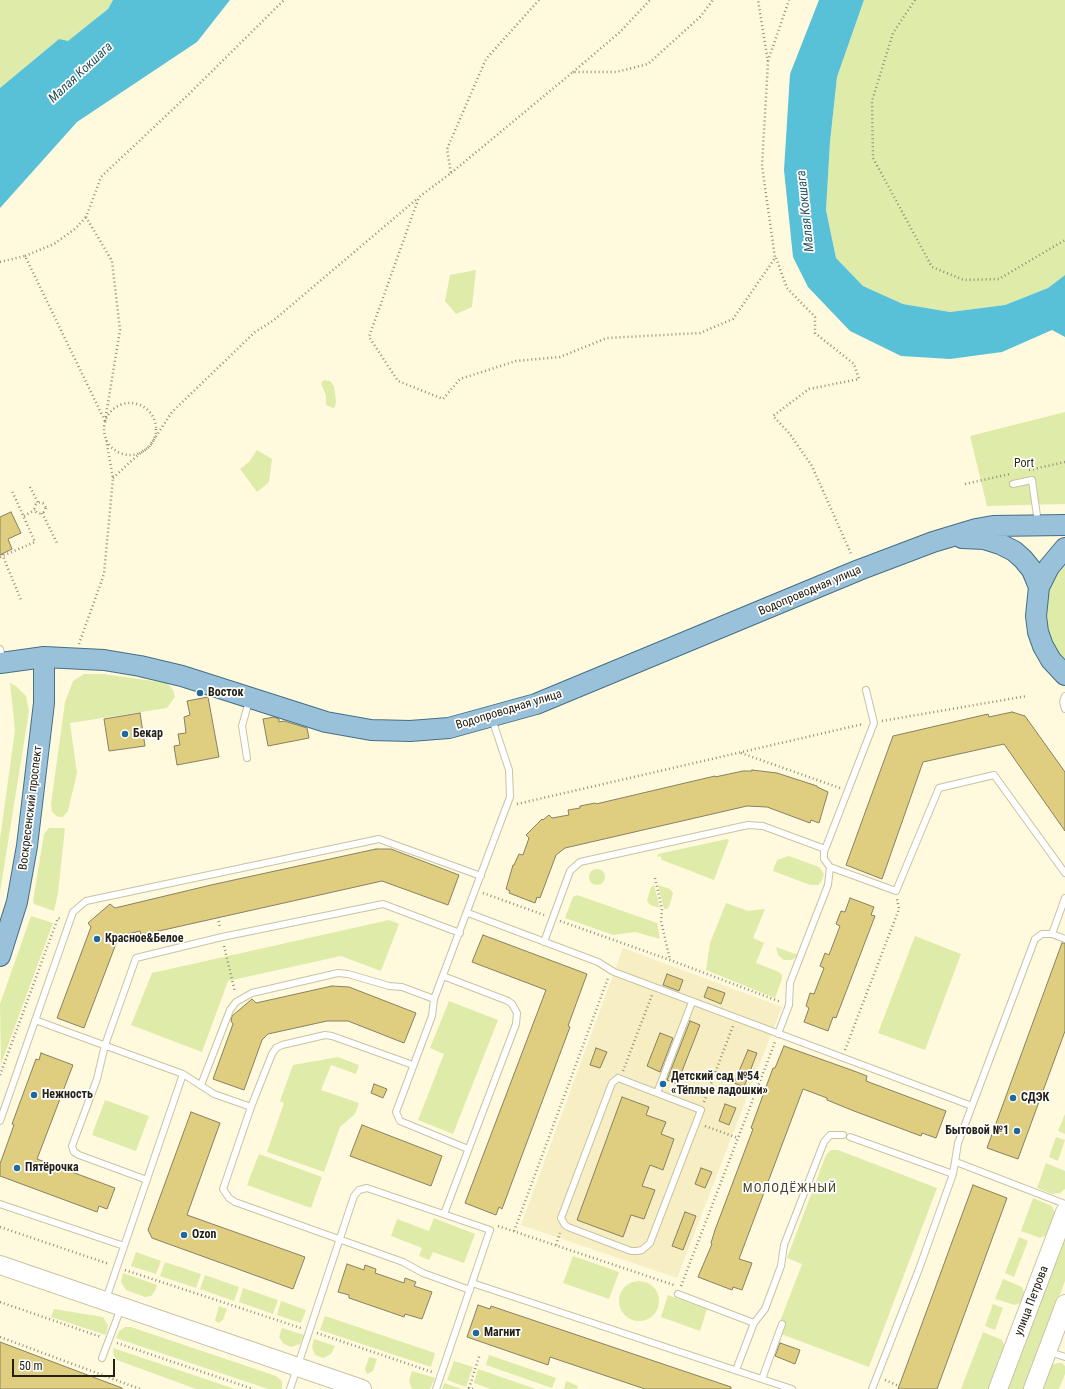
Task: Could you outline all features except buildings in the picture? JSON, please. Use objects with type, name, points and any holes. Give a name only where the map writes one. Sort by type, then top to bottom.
[{"type":"main road","name":"Водопроводная улица","points":[[1,658],[75,658],[140,666],[182,676],[326,722],[371,730],[410,731],[449,728],[491,718],[536,704],[859,570],[950,536],[993,526],[1065,525]]},
{"type":"main road","points":[[950,536],[984,540],[1000,544],[1014,551],[1024,559],[1032,570],[1039,588]]},
{"type":"main road","points":[[1065,548],[1048,567],[1039,588],[1036,616],[1038,632],[1043,646],[1051,660],[1065,675]]},
{"type":"main road","name":"Воскресенский проспект","points":[[0,956],[17,902],[26,853],[44,704],[44,657]]},
{"type":"main road","name":"улица Петрова","points":[[998,1389],[1065,1212]]},
{"type":"main road","points":[[0,1265],[362,1389]]},
{"type":"main road","points":[[1033,1389],[1065,1304]]},
{"type":"lane","points":[[1013,484],[1032,480],[1038,525]]},
{"type":"lane","points":[[866,690],[874,723],[846,790],[825,849],[824,859],[830,867],[896,891],[939,788],[994,775],[1065,873]]},
{"type":"lane","points":[[1065,696],[1063,702],[1065,709]]},
{"type":"lane","points":[[247,758],[242,726],[250,697]]},
{"type":"lane","points":[[468,1149],[405,1124],[397,1117],[397,1106],[432,1016],[434,999],[482,876],[507,805],[510,791],[509,770],[491,718]]},
{"type":"lane","points":[[544,942],[570,871],[580,862],[748,825],[763,826],[825,849]]},
{"type":"lane","points":[[0,1121],[74,912],[86,901],[94,898],[379,839],[482,876]]},
{"type":"lane","points":[[778,1034],[788,1006],[790,983],[828,885],[830,867]]},
{"type":"lane","points":[[1052,934],[1065,898]]},
{"type":"lane","points":[[147,1180],[79,1155],[73,1150],[74,1142],[97,1079],[105,1045],[136,958],[222,937],[383,904],[460,933]]},
{"type":"lane","points":[[468,913],[598,962],[610,971],[972,1106]]},
{"type":"lane","points":[[872,1389],[919,1269],[953,1174],[958,1142],[1035,938],[1042,934],[1052,934],[1065,939]]},
{"type":"lane","points":[[201,1085],[226,1018],[236,1002],[252,993],[338,973],[348,974],[389,986],[402,986],[434,999]]},
{"type":"lane","points":[[444,976],[508,1001],[518,1012],[516,1024],[444,1214]]},
{"type":"lane","points":[[657,1093],[692,1002]]},
{"type":"lane","points":[[36,1020],[183,1074],[214,1094],[251,1107]]},
{"type":"lane","points":[[413,1065],[332,1036],[282,1045],[272,1054],[251,1107],[223,1189],[225,1194],[234,1202],[403,1262],[423,1273],[470,1290]]},
{"type":"lane","points":[[102,1358],[109,1340],[117,1267],[183,1074]]},
{"type":"lane","points":[[615,1079],[620,1079],[657,1093],[701,1110],[650,1244],[642,1250],[631,1251],[568,1227],[562,1222],[562,1214],[612,1083],[615,1079]]},
{"type":"lane","points":[[736,1370],[754,1323],[765,1309],[781,1266],[784,1245],[824,1142],[830,1135],[843,1134]]},
{"type":"lane","points":[[850,1137],[953,1174]]},
{"type":"lane","points":[[956,1162],[1065,1204]]},
{"type":"lane","points":[[290,1389],[354,1196],[363,1188],[375,1189],[490,1230],[436,1389]]},
{"type":"lane","points":[[0,1204],[124,1246]]},
{"type":"lane","points":[[472,1282],[736,1370],[762,1379],[778,1387],[792,1389]]},
{"type":"lane","points":[[678,1294],[754,1323]]},
{"type":"lane","points":[[762,1379],[782,1324]]},
{"type":"lane","points":[[1047,1351],[1065,1357]]},
{"type":"path","points":[[0,262],[25,256],[54,244],[76,228],[86,217],[101,176],[189,94],[284,0]]},
{"type":"path","points":[[451,173],[447,149],[486,59],[539,0]]},
{"type":"path","points":[[113,478],[138,454],[149,446],[172,412],[255,332],[274,320],[419,197],[451,173],[573,72],[620,32],[650,0]]},
{"type":"path","points":[[573,72],[616,72],[648,64],[700,17],[713,0]]},
{"type":"path","points":[[758,0],[768,62],[762,166],[775,258],[787,288],[815,317],[815,333],[854,364],[859,379],[809,389],[773,416],[789,433],[812,466],[859,570]]},
{"type":"path","points":[[768,62],[789,0]]},
{"type":"path","points":[[915,0],[893,33],[872,101],[873,158],[932,267],[964,280],[999,279],[1065,240]]},
{"type":"path","points":[[419,197],[369,337],[398,381],[443,400],[460,379],[516,361],[560,357],[607,338],[700,333],[733,319],[775,258]]},
{"type":"path","points":[[75,658],[86,621],[104,574],[113,478],[104,430],[120,330],[112,261],[86,217]]},
{"type":"path","points":[[25,256],[105,421]]},
{"type":"path","points":[[105,421],[110,413],[117,407],[125,404],[134,404],[143,407],[152,417],[156,430],[154,439]]},
{"type":"path","points":[[106,439],[112,447],[120,453],[129,455],[138,454]]},
{"type":"path","points":[[1022,471],[1065,462]]},
{"type":"path","points":[[1029,470],[1032,480]]},
{"type":"path","points":[[965,484],[1015,473]]},
{"type":"path","points":[[30,487],[38,503]]},
{"type":"path","points":[[12,491],[35,542],[1,556],[21,600]]},
{"type":"path","points":[[38,503],[42,502],[45,505],[45,510],[42,512]]},
{"type":"path","points":[[35,510],[35,505],[38,503]]},
{"type":"path","points":[[24,516],[35,510],[42,512]]},
{"type":"path","points":[[42,512],[57,543]]},
{"type":"path","points":[[507,805],[874,723],[1027,696]]},
{"type":"path","points":[[741,752],[846,790]]},
{"type":"path","points":[[655,878],[662,909],[661,921],[670,960]]},
{"type":"path","points":[[476,890],[670,960],[788,1006]]},
{"type":"path","points":[[842,1058],[899,909],[896,891]]},
{"type":"path","points":[[0,1076],[58,918]]},
{"type":"path","points":[[222,937],[236,1002]]},
{"type":"path","points":[[514,1231],[610,971]]},
{"type":"path","points":[[620,1079],[655,988]]},
{"type":"path","points":[[701,1110],[736,1018]]},
{"type":"path","points":[[490,1230],[497,1225],[680,1288],[778,1034]]},
{"type":"path","points":[[696,1122],[738,1138]]},
{"type":"path","points":[[0,1227],[441,1375]]},
{"type":"path","points":[[0,1302],[252,1389]]},
{"type":"path","points":[[0,1337],[140,1389]]},
{"type":"path","points":[[473,1389],[469,1388],[480,1354]]},
{"type":"path","points":[[876,1377],[899,1386]]},
{"type":"shaded area","name":"Детский сад №54 «Тёплые ладошки»","points":[[623,948],[782,1007],[677,1278],[521,1225]]},
{"type":"green space","points":[[0,0],[113,0],[108,9],[68,42],[59,39],[0,88]]},
{"type":"green space","points":[[864,0],[1065,0],[1065,275],[1048,288],[1005,305],[950,312],[903,304],[863,286],[836,258],[826,210],[830,142],[837,77]]},
{"type":"green space","points":[[476,270],[472,307],[456,314],[445,301],[450,275]]},
{"type":"green space","points":[[324,380],[330,381],[334,386],[336,401],[335,407],[333,408],[326,405],[326,396],[321,383]]},
{"type":"green space","name":"Port","points":[[1065,412],[1065,504],[987,506],[970,436]]},
{"type":"green space","points":[[257,450],[272,459],[269,482],[257,492],[240,469],[249,462]]},
{"type":"green space","points":[[1065,562],[1065,660],[1056,650],[1048,630],[1046,609],[1049,588],[1058,569]]},
{"type":"green space","points":[[84,674],[104,674],[167,683],[173,690],[175,697],[167,708],[70,723],[77,773],[68,811],[63,817],[58,817],[52,812],[51,804],[65,702],[73,681]]},
{"type":"green space","points":[[10,683],[16,686],[26,696],[29,711],[0,892],[0,839],[15,730]]},
{"type":"green space","points":[[49,828],[65,828],[58,893],[54,911],[34,904],[33,901],[44,834]]},
{"type":"green space","points":[[727,839],[729,840],[714,880],[662,860],[660,856],[657,857],[658,854]]},
{"type":"green space","points":[[789,856],[819,867],[824,874],[821,882],[818,885],[810,885],[773,871],[777,860]]},
{"type":"green space","points":[[594,869],[600,869],[605,874],[603,883],[600,885],[594,885],[589,880],[589,874]]},
{"type":"green space","points":[[654,885],[660,908],[650,905],[647,901],[651,887]]},
{"type":"green space","points":[[658,885],[670,889],[673,893],[669,907],[666,909],[664,909]]},
{"type":"green space","points":[[577,895],[657,923],[660,939],[635,932],[613,935],[565,918],[573,897]]},
{"type":"green space","points":[[726,903],[748,911],[765,909],[753,938],[764,943],[756,963],[779,972],[782,975],[775,998],[706,970],[710,943]]},
{"type":"green space","points":[[31,916],[53,923],[1,1064],[0,1004]]},
{"type":"green space","points":[[389,920],[399,924],[381,971],[341,956],[228,981],[202,1052],[131,1025],[152,973]]},
{"type":"green space","points":[[915,936],[961,954],[925,1050],[878,1033]]},
{"type":"green space","points":[[776,947],[798,955],[792,960],[784,960],[778,955]]},
{"type":"green space","points":[[449,1001],[498,1020],[453,1134],[418,1120],[444,1054],[430,1048]]},
{"type":"green space","points":[[338,1057],[359,1065],[356,1074],[331,1065],[321,1090],[359,1103],[355,1114],[340,1127],[324,1172],[267,1152],[284,1103],[280,1101],[293,1065]]},
{"type":"green space","points":[[105,1100],[149,1116],[136,1151],[92,1135]]},
{"type":"green space","points":[[1065,1114],[1065,1134],[1058,1131]]},
{"type":"green space","points":[[1056,1137],[1065,1140],[1058,1161],[1049,1157]]},
{"type":"green space","points":[[831,1150],[838,1150],[937,1188],[869,1367],[776,1332],[802,1264],[787,1258],[826,1155]]},
{"type":"green space","points":[[259,1154],[322,1177],[311,1208],[247,1185]]},
{"type":"green space","points":[[1046,1163],[1065,1171],[1065,1189],[1060,1193],[1052,1194],[1037,1188]]},
{"type":"green space","points":[[1033,1198],[1052,1206],[1055,1213],[1047,1235],[1040,1238],[1021,1231]]},
{"type":"green space","points":[[434,1218],[475,1234],[464,1263],[433,1252],[429,1260],[419,1256],[422,1248],[391,1236],[397,1219],[429,1231]]},
{"type":"green space","points":[[1065,1235],[1065,1281],[1024,1389],[1007,1389]]},
{"type":"green space","points":[[1019,1237],[1028,1241],[1014,1277],[1005,1273]]},
{"type":"green space","points":[[136,1252],[161,1261],[156,1274],[131,1266]]},
{"type":"green space","points":[[573,1256],[619,1272],[609,1299],[563,1283]]},
{"type":"green space","points":[[165,1262],[201,1274],[196,1288],[160,1276]]},
{"type":"green space","points":[[123,1273],[157,1285],[155,1291],[151,1296],[145,1297],[126,1290],[121,1282]]},
{"type":"green space","points":[[205,1275],[239,1287],[234,1301],[200,1289]]},
{"type":"green space","points":[[1003,1279],[1022,1287],[1025,1294],[1022,1302],[1015,1305],[995,1299]]},
{"type":"green space","points":[[643,1281],[650,1284],[656,1290],[659,1301],[658,1309],[650,1318],[643,1321],[635,1321],[628,1318],[620,1309],[619,1297],[622,1290],[631,1282]]},
{"type":"green space","points":[[243,1288],[278,1300],[273,1314],[239,1302]]},
{"type":"green space","points":[[668,1295],[707,1309],[700,1331],[661,1317]]},
{"type":"green space","points":[[281,1301],[306,1310],[301,1323],[277,1315]]},
{"type":"green space","points":[[993,1304],[1003,1308],[995,1330],[985,1326]]},
{"type":"green space","points":[[219,1306],[227,1309],[223,1320],[218,1323],[215,1320]]},
{"type":"green space","points":[[54,1309],[103,1317],[108,1325],[106,1335],[51,1317]]},
{"type":"green space","points":[[325,1316],[435,1353],[431,1367],[320,1330]]},
{"type":"green space","points":[[125,1327],[131,1327],[276,1376],[282,1381],[282,1389],[268,1389],[116,1338],[119,1331]]},
{"type":"green space","points":[[282,1328],[304,1335],[300,1344],[291,1347],[284,1344],[279,1337]]},
{"type":"green space","points":[[983,1332],[1002,1340],[1005,1347],[989,1389],[961,1389]]},
{"type":"green space","points":[[314,1339],[335,1346],[331,1354],[323,1358],[315,1355],[312,1347]]},
{"type":"green space","points":[[113,1348],[235,1389],[196,1389],[117,1360],[114,1356]]},
{"type":"green space","points":[[489,1355],[556,1378],[552,1388],[486,1365]]},
{"type":"green space","points":[[369,1357],[377,1359],[373,1371],[367,1374],[365,1369]]},
{"type":"green space","points":[[454,1361],[473,1367],[466,1387],[447,1380]]},
{"type":"green space","points":[[1062,1363],[1065,1366],[1065,1374],[1059,1389],[1041,1389],[1051,1365]]},
{"type":"green space","points":[[478,1369],[536,1389],[490,1389],[474,1383]]},
{"type":"green space","points":[[412,1371],[435,1378],[430,1389],[412,1389],[409,1381]]},
{"type":"green space","points":[[566,1381],[578,1386],[577,1389],[564,1389]]},
{"type":"green space","points":[[444,1383],[462,1389],[442,1389]]},
{"type":"water","name":"Малая Кокшага","points":[[113,0],[230,0],[197,42],[77,122],[0,208],[0,88],[59,39],[68,41],[108,9]]},
{"type":"water","name":"Малая Кокшага","points":[[819,0],[864,0],[837,77],[830,142],[826,210],[836,258],[863,286],[903,304],[950,312],[1005,305],[1048,288],[1065,275],[1065,337],[1052,330],[1002,352],[950,359],[901,356],[850,331],[808,287],[793,257],[784,170],[790,74]]},
{"type":"place","name":"Восток","points":[[200,693]]},
{"type":"place","name":"Бекар","points":[[125,734]]},
{"type":"place","name":"Красное&Белое","points":[[97,939]]},
{"type":"place","name":"Детский сад №54 «Тёплые ладошки»","points":[[663,1084]]},
{"type":"place","name":"Нежность","points":[[34,1095]]},
{"type":"place","name":"СДЭК","points":[[1013,1098]]},
{"type":"place","name":"Бытовой №1","points":[[1017,1131]]},
{"type":"place","name":"Пятёрочка","points":[[17,1168]]},
{"type":"place","name":"Ozon","points":[[184,1235]]},
{"type":"place","name":"Магнит","points":[[476,1333]]},
{"type":"district","name":"МОЛОДЁЖНЫЙ","points":[[790,1189]]}]
